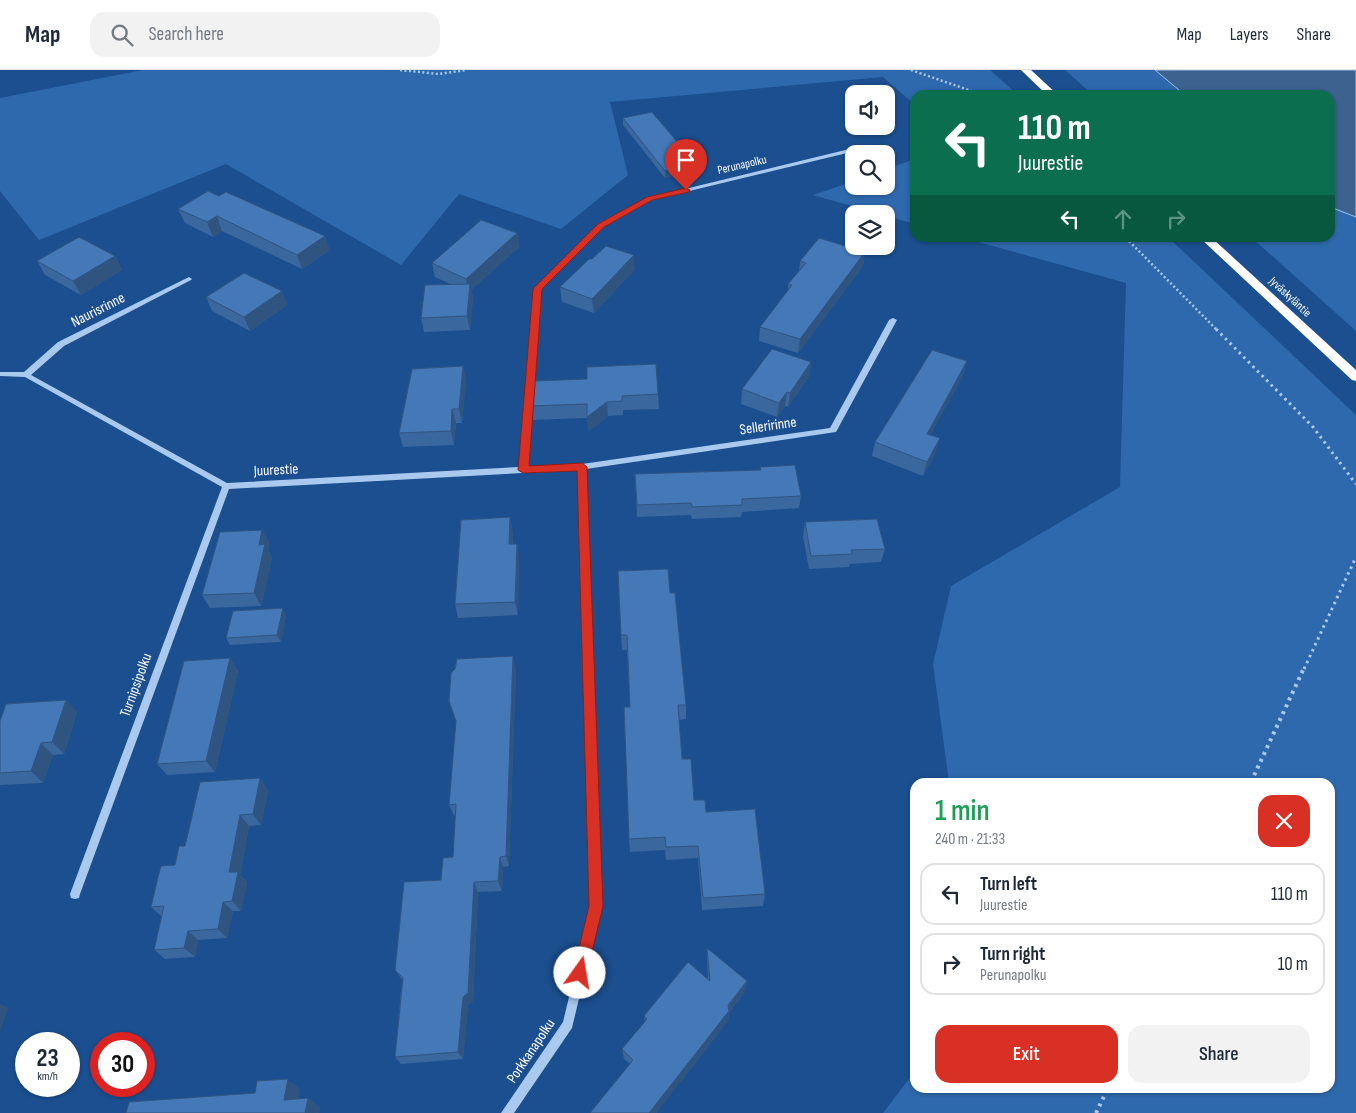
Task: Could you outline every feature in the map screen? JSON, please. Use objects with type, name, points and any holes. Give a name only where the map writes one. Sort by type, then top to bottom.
[{"type":"highway","points":[[1026,70],[1048,90]]},
{"type":"highway","name":"Jyväskyläntie","points":[[1210,242],[1356,377]]},
{"type":"street","name":"Perunapolku","points":[[523,470],[537,289],[601,226],[650,199],[845,152]]},
{"type":"street","name":"Naurisrinne","points":[[26,375],[62,344],[189,279]]},
{"type":"street","name":"Selleririnne","points":[[582,467],[833,430],[893,320]]},
{"type":"street","points":[[0,374],[26,375],[226,486]]},
{"type":"street","name":"Juurestie","points":[[226,486],[582,467]]},
{"type":"street","name":"Porkkanapolku","points":[[507,1113],[568,1024],[596,906],[582,467]]},
{"type":"street","name":"Turnipsipolku","points":[[75,894],[226,486]]},
{"type":"path","points":[[400,70],[439,74],[466,70]]},
{"type":"path","points":[[911,70],[969,90]]},
{"type":"path","points":[[1130,242],[1313,428],[1356,484]]},
{"type":"path","points":[[1253,778],[1356,557]]},
{"type":"path","points":[[1096,1113],[1106,1093]]},
{"type":"shaded area","points":[[143,70],[990,70],[1012,90],[910,90],[910,101],[895,88],[895,85],[892,85],[883,77],[610,102],[628,175],[561,229],[459,194],[401,265],[226,164],[39,240],[0,191],[0,98]]},
{"type":"shaded area","points":[[1065,70],[1155,70],[1179,90],[1087,90]]},
{"type":"shaded area","points":[[1155,70],[1356,70],[1356,217],[1335,209],[1335,90],[1179,90]]},
{"type":"shaded area","points":[[910,161],[910,223],[895,218],[895,205],[848,205],[813,195],[845,184],[845,195],[895,195],[895,166]]},
{"type":"shaded area","points":[[1335,209],[1356,217],[1356,331],[1256,242],[1335,242]]},
{"type":"shaded area","points":[[978,242],[1173,242],[1356,415],[1356,1113],[883,1113],[910,1078],[910,1093],[1335,1093],[1335,778],[948,778],[933,664],[951,586],[1120,487],[1126,283]]},
{"type":"building","points":[[652,112],[695,163],[665,171],[623,118]]},
{"type":"building","points":[[208,191],[219,196],[226,192],[325,236],[297,255],[217,216],[207,222],[178,209]]},
{"type":"building","points":[[481,220],[517,233],[466,279],[432,263]]},
{"type":"building","points":[[79,237],[115,256],[73,281],[37,261]]},
{"type":"building","points":[[819,238],[845,246],[845,255],[863,255],[800,339],[760,327],[792,285],[788,284],[806,263],[800,261]]},
{"type":"building","points":[[606,246],[634,255],[592,299],[560,287],[589,259],[592,259]]},
{"type":"building","points":[[244,273],[282,291],[244,317],[206,297]]},
{"type":"building","points":[[470,284],[467,316],[421,318],[425,285]]},
{"type":"building","points":[[772,349],[811,362],[790,393],[787,392],[779,403],[742,389]]},
{"type":"building","points":[[932,350],[967,361],[927,434],[940,438],[927,462],[875,442]]},
{"type":"building","points":[[656,364],[658,394],[622,396],[622,401],[607,402],[587,417],[587,404],[530,406],[532,381],[587,379],[587,367]]},
{"type":"building","points":[[463,366],[459,409],[452,409],[451,431],[399,433],[412,369]]},
{"type":"building","points":[[795,465],[801,496],[742,499],[742,505],[692,507],[691,503],[637,505],[635,474],[761,470],[760,467]]},
{"type":"building","points":[[510,517],[509,544],[517,544],[515,602],[455,604],[461,520]]},
{"type":"building","points":[[877,519],[885,549],[851,550],[852,554],[811,556],[805,522]]},
{"type":"building","points":[[262,530],[259,545],[265,544],[254,593],[202,595],[220,532]]},
{"type":"building","points":[[668,569],[670,593],[675,593],[686,705],[678,705],[682,759],[691,759],[694,800],[705,800],[706,812],[755,809],[765,894],[703,898],[698,846],[666,847],[665,837],[629,839],[624,707],[630,707],[627,635],[621,635],[618,571]]},
{"type":"building","points":[[283,608],[277,635],[226,638],[233,611]]},
{"type":"building","points":[[513,656],[506,856],[500,857],[498,881],[474,882],[468,993],[463,997],[458,1052],[395,1057],[403,978],[395,970],[404,882],[441,880],[443,858],[453,857],[456,804],[449,805],[456,721],[449,701],[451,673],[455,669],[457,659]]},
{"type":"building","points":[[230,658],[206,761],[157,764],[184,661]]},
{"type":"building","points":[[66,700],[52,742],[41,743],[31,771],[0,773],[0,721],[6,704]]},
{"type":"building","points":[[260,778],[253,814],[240,815],[229,872],[238,872],[232,901],[223,902],[218,929],[188,931],[184,948],[154,950],[164,906],[151,907],[161,866],[175,865],[179,846],[185,846],[200,782]]},
{"type":"building","points":[[707,948],[747,981],[728,1005],[729,1011],[649,1113],[590,1113],[633,1060],[622,1049],[647,1019],[644,1016],[688,962],[710,981]]},
{"type":"building","points":[[288,1079],[284,1100],[308,1098],[305,1113],[126,1113],[129,1102],[255,1093],[257,1081]]},
{"type":"route","points":[[580,973],[596,906],[582,467],[523,470],[537,289],[601,226],[650,199],[686,190]]}]
